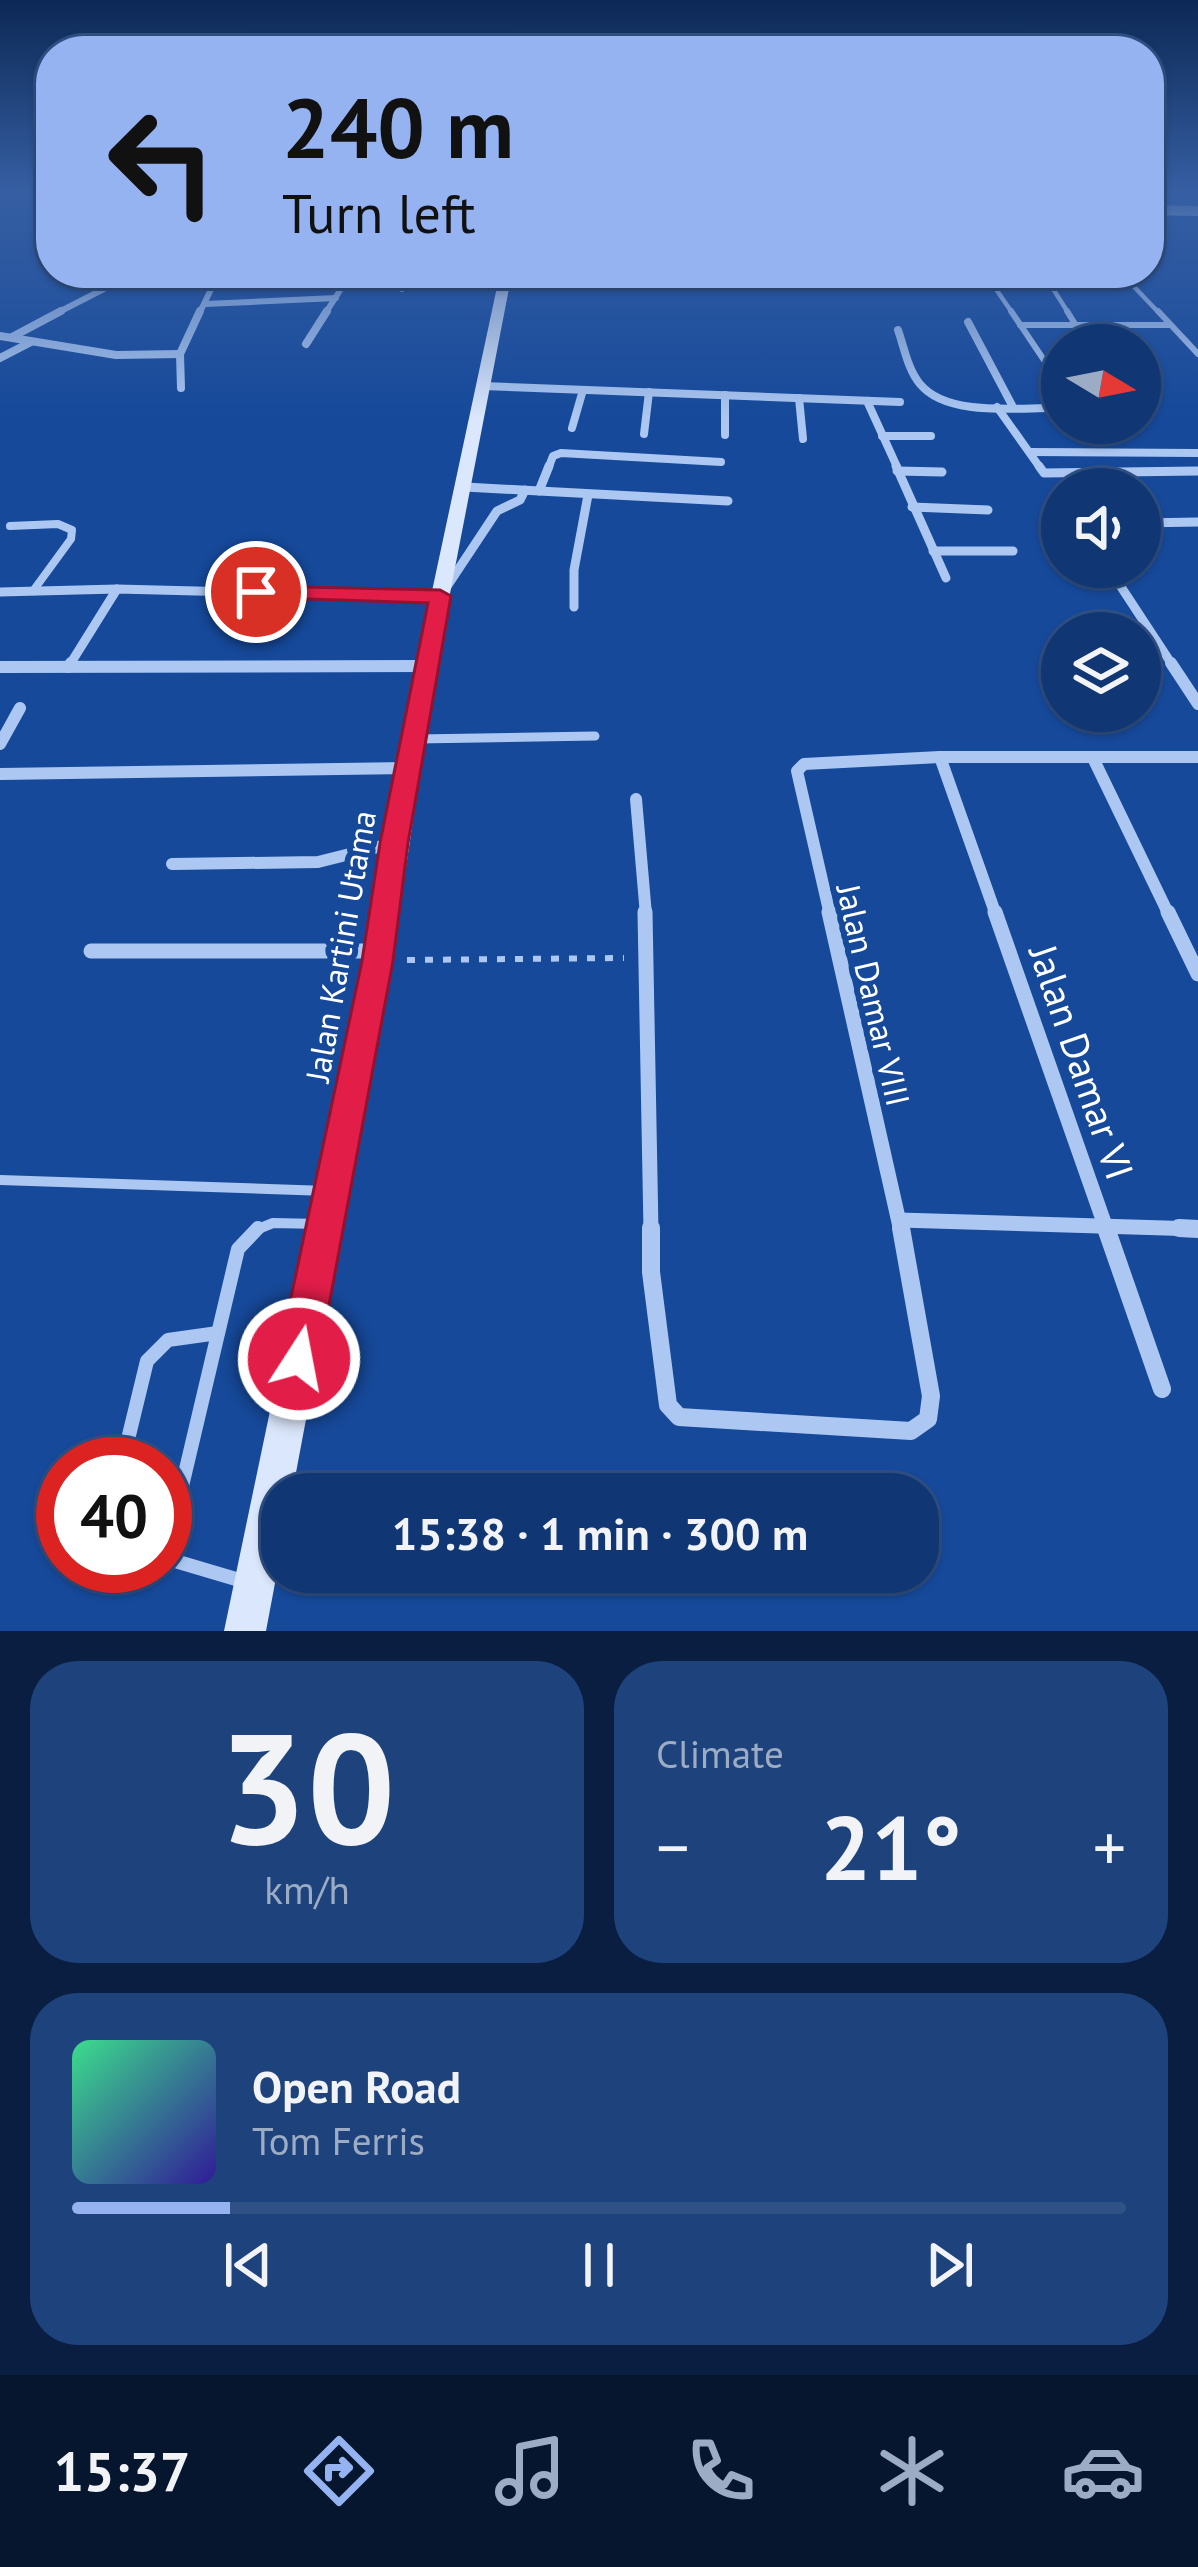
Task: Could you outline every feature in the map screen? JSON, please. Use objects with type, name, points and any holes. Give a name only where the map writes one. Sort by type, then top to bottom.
[{"type":"street","points":[[11,338],[106,288]]},
{"type":"street","points":[[181,388],[180,354],[212,288]]},
{"type":"street","points":[[306,344],[342,288]]},
{"type":"street","name":"Jalan Kartini Utama","points":[[245,1631],[378,956],[426,666],[503,288]]},
{"type":"street","points":[[205,304],[336,298]]},
{"type":"street","points":[[968,322],[1012,407]]},
{"type":"street","points":[[898,330],[917,379],[929,392],[944,399],[1041,408]]},
{"type":"street","points":[[0,335],[116,356],[180,354]]},
{"type":"street","points":[[0,358],[32,341]]},
{"type":"street","points":[[483,386],[900,402]]},
{"type":"street","points":[[572,428],[584,390]]},
{"type":"street","points":[[644,434],[649,392]]},
{"type":"street","points":[[725,394],[725,435]]},
{"type":"street","points":[[799,398],[803,439]]},
{"type":"street","points":[[867,401],[946,578]]},
{"type":"street","points":[[998,406],[1044,473],[1197,472]]},
{"type":"street","points":[[882,436],[932,436]]},
{"type":"street","points":[[1030,452],[1198,452]]},
{"type":"street","points":[[539,490],[553,455],[561,453],[721,463]]},
{"type":"street","points":[[1178,453],[1197,472]]},
{"type":"street","points":[[897,471],[943,472]]},
{"type":"street","points":[[465,488],[728,501]]},
{"type":"street","points":[[0,592],[117,589],[440,596],[496,511],[520,500],[525,490]]},
{"type":"street","points":[[574,607],[574,570],[588,495]]},
{"type":"street","points":[[912,507],[988,510]]},
{"type":"street","points":[[1161,523],[1198,523]]},
{"type":"street","points":[[933,551],[1013,551]]},
{"type":"street","points":[[1122,588],[1198,704]]},
{"type":"street","points":[[68,667],[117,589]]},
{"type":"street","points":[[0,667],[426,666]]},
{"type":"street","points":[[0,744],[20,707]]},
{"type":"street","points":[[940,757],[1198,758]]},
{"type":"street","name":"Jalan Damar VIII","points":[[649,957],[651,1272],[668,1406],[679,1417],[911,1430],[925,1424],[931,1396],[898,1220],[796,782],[804,764],[940,757]]},
{"type":"street","name":"Jalan Damar VI","points":[[940,757],[1162,1389]]},
{"type":"street","points":[[1093,758],[1198,974]]},
{"type":"street","points":[[0,774],[407,769]]},
{"type":"street","points":[[636,799],[649,957]]},
{"type":"street","points":[[172,864],[317,862],[394,843]]},
{"type":"street","points":[[91,951],[378,956]]},
{"type":"street","points":[[898,1220],[1198,1229]]},
{"type":"lane","points":[[995,288],[1041,356]]},
{"type":"lane","points":[[1053,288],[1075,324]]},
{"type":"lane","points":[[1135,288],[1198,354]]},
{"type":"lane","points":[[1020,325],[1041,325]]},
{"type":"lane","points":[[1161,325],[1170,325]]},
{"type":"lane","points":[[10,526],[58,524],[72,530],[71,539],[33,591]]},
{"type":"lane","points":[[412,739],[595,736]]},
{"type":"lane","points":[[0,1180],[332,1191]]},
{"type":"lane","points":[[192,1444],[238,1249],[254,1226],[326,1224]]},
{"type":"lane","points":[[129,1437],[147,1361],[168,1340],[218,1334]]},
{"type":"lane","points":[[192,1566],[254,1584]]},
{"type":"path","points":[[378,956],[649,957]]},
{"type":"route","points":[[256,592],[440,596],[394,843],[378,961],[299,1359]]}]
